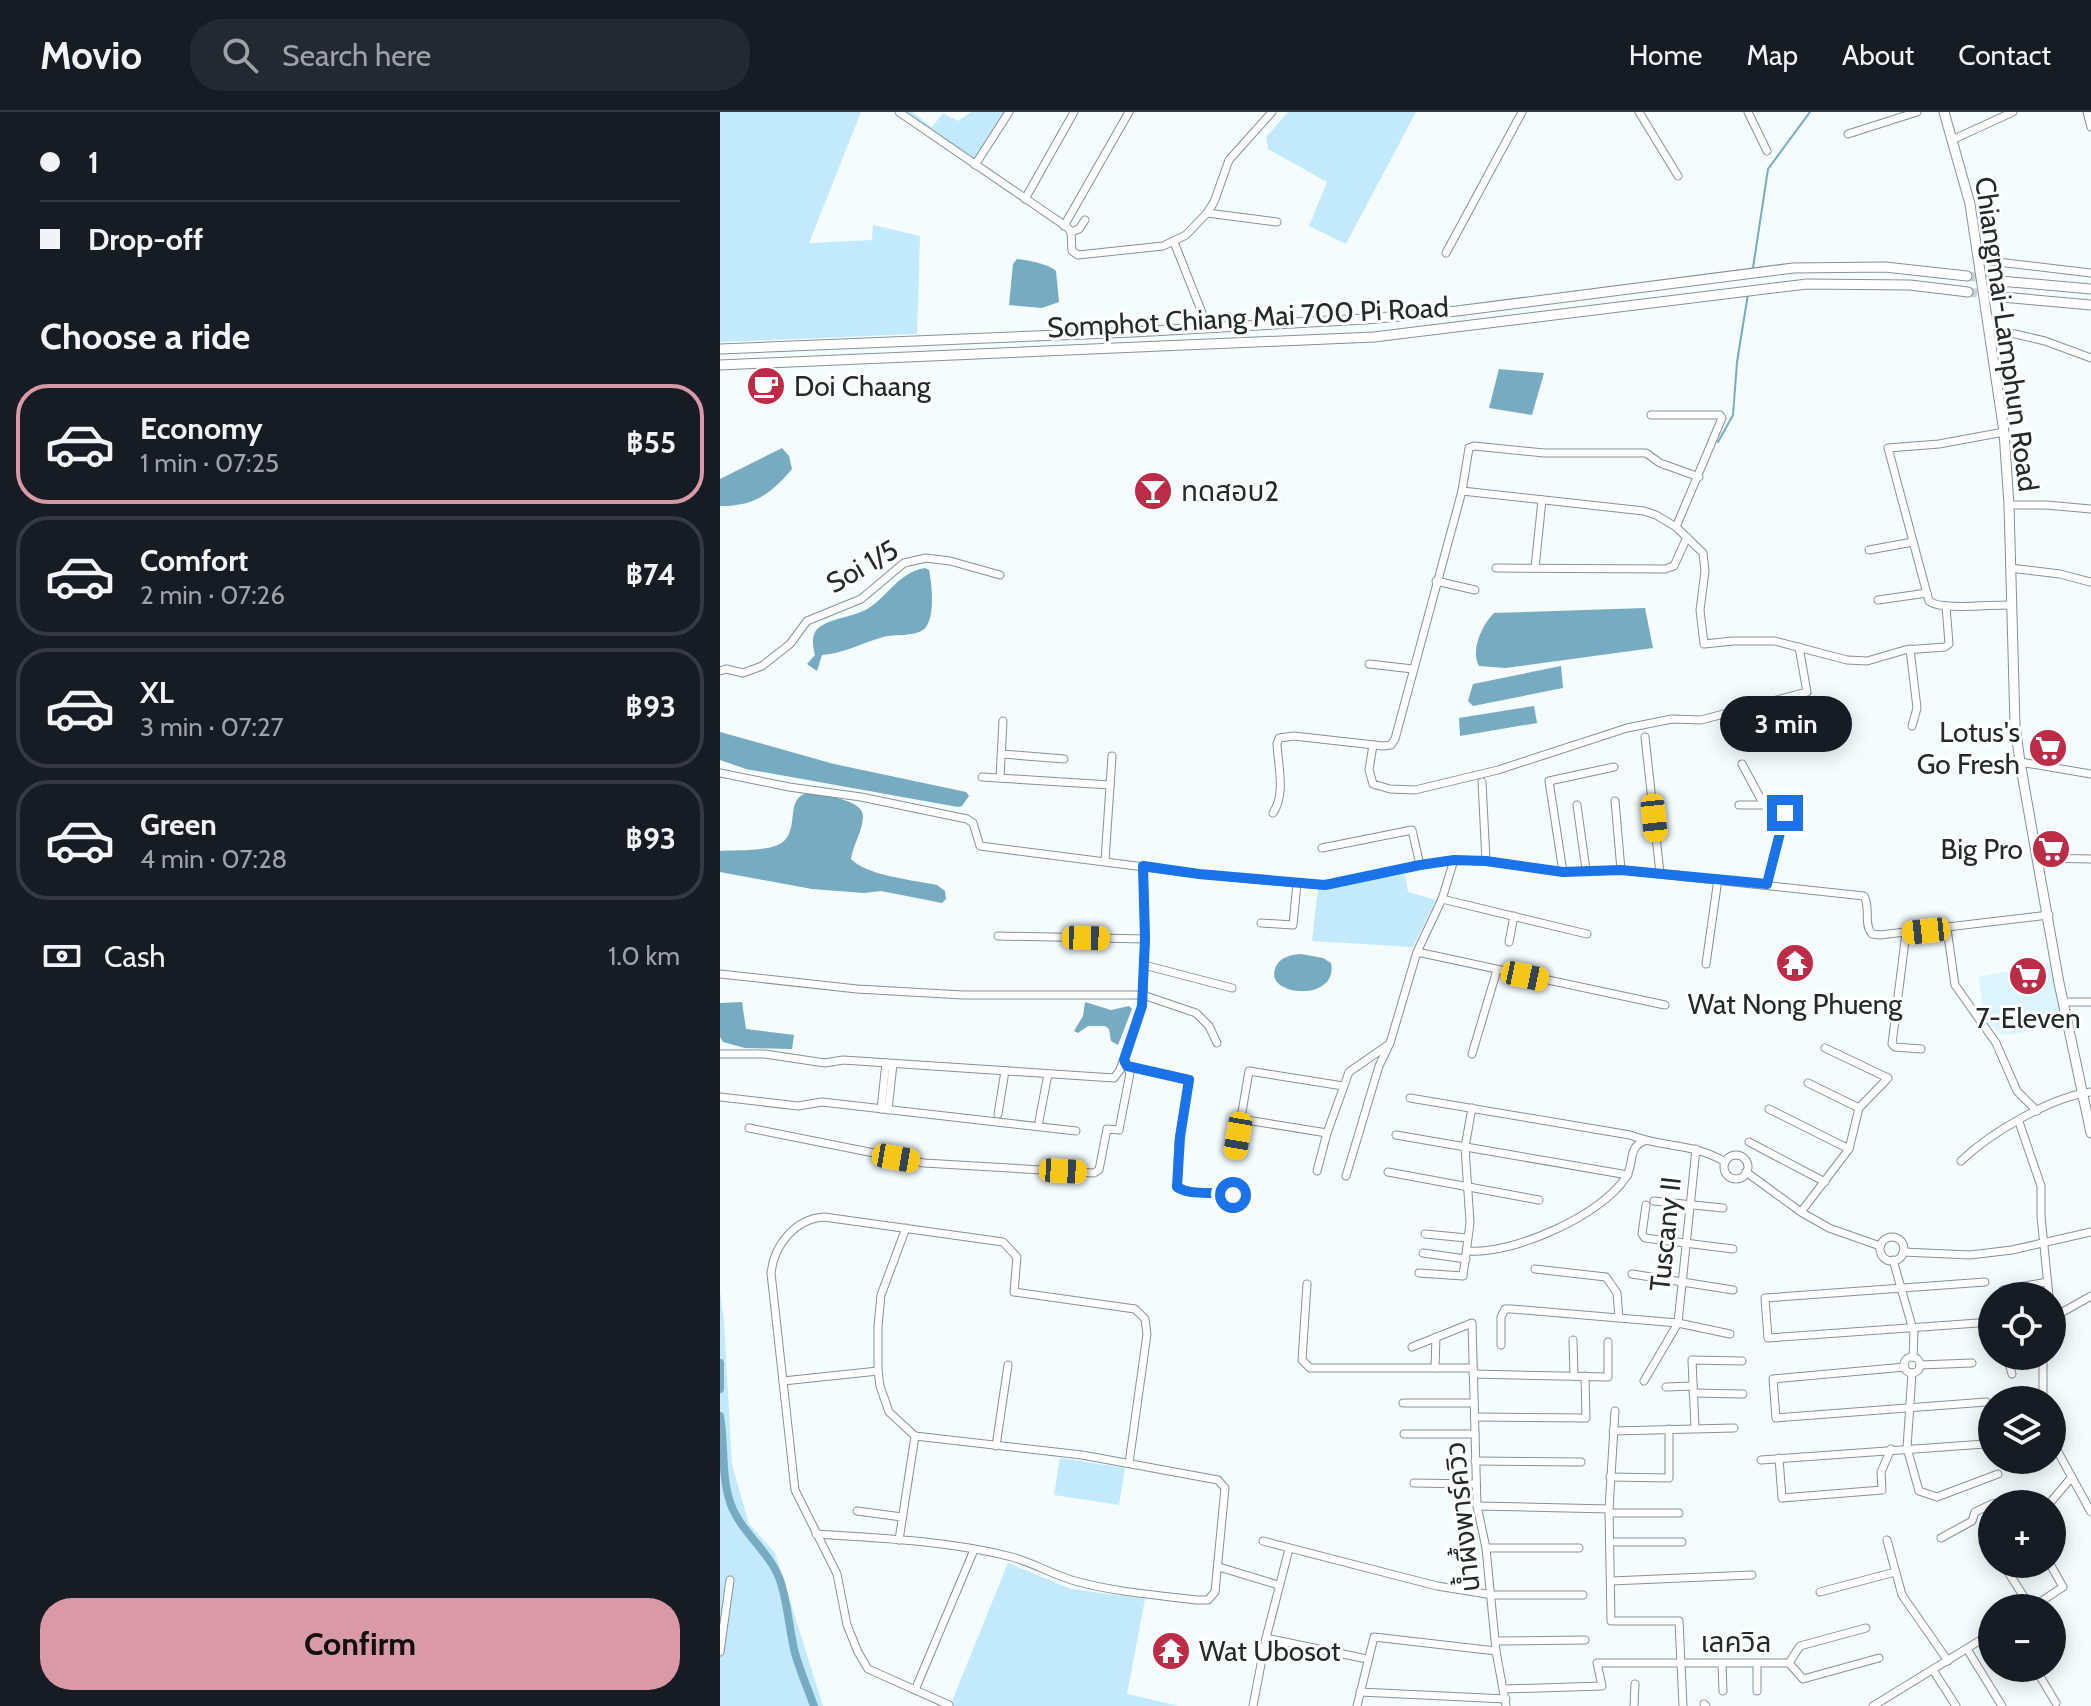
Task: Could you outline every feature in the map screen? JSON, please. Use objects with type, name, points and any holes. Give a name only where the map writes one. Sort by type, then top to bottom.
[{"type":"main road","name":"Chiangmai-Lamphun Road","points":[[1944,112],[1970,204],[2004,432],[2015,725],[2020,762],[2064,1002],[2086,1092],[2091,1133]]},
{"type":"main road","name":"Somphot Chiang Mai 700 Pi Road","points":[[720,349],[1208,328],[1457,311],[1793,268],[1885,267],[1967,276]]},
{"type":"main road","points":[[2000,281],[2091,289]]},
{"type":"main road","name":"Somphot Chiang Mai 700 Pi Road","points":[[720,365],[1374,337],[1807,284],[1910,285],[1968,292]]},
{"type":"main road","points":[[2002,297],[2091,305]]},
{"type":"street","points":[[899,112],[1068,229],[1079,229],[1085,220]]},
{"type":"street","points":[[975,165],[1009,112]]},
{"type":"street","points":[[1025,199],[1074,112]]},
{"type":"street","points":[[1129,112],[1068,229],[1072,251],[1078,255],[1133,250],[1174,242],[1186,235],[1207,213],[1220,189],[1229,160],[1272,112]]},
{"type":"street","points":[[1446,253],[1522,112]]},
{"type":"street","points":[[1639,112],[1678,176]]},
{"type":"street","points":[[1748,112],[1767,151]]},
{"type":"street","points":[[1848,134],[1917,112]]},
{"type":"street","points":[[1954,139],[2013,112]]},
{"type":"street","points":[[2087,112],[2091,127]]},
{"type":"street","points":[[1207,213],[1277,222]]},
{"type":"street","points":[[1174,242],[1208,328]]},
{"type":"street","points":[[1980,260],[2091,273]]},
{"type":"street","points":[[1989,328],[2045,341],[2091,358]]},
{"type":"street","points":[[1651,415],[1721,416],[1699,477],[1676,527]]},
{"type":"street","points":[[2004,432],[1939,444],[1888,448],[1928,597],[1934,605],[2012,605]]},
{"type":"street","points":[[1273,813],[1278,806],[1281,790],[1279,738],[1294,736],[1373,745],[1391,745],[1395,739],[1462,491],[1468,452],[1474,446],[1544,453],[1646,453],[1660,463],[1699,477]]},
{"type":"street","points":[[1462,491],[1644,511],[1676,527],[1698,546],[1705,561],[1700,610],[1704,644],[1758,640],[1847,660],[1867,661],[1910,649],[1945,647],[1949,644],[1946,606]]},
{"type":"street","points":[[1535,568],[1542,500]]},
{"type":"street","points":[[2009,505],[2091,509]]},
{"type":"street","points":[[1496,568],[1670,568],[1679,558],[1687,537]]},
{"type":"street","points":[[1869,550],[1913,542]]},
{"type":"street","name":"Soi 1/5","points":[[720,671],[726,669],[743,673],[762,666],[790,644],[807,621],[861,599],[904,563],[926,558],[950,561],[1000,575]]},
{"type":"street","points":[[2010,568],[2060,574],[2090,582]]},
{"type":"street","points":[[1436,581],[1475,590]]},
{"type":"street","points":[[1878,600],[1928,597]]},
{"type":"street","points":[[1373,745],[1369,770],[1373,784],[1390,789],[1415,790],[1498,770],[1627,728],[1672,719],[1701,720],[1807,692],[1799,647]]},
{"type":"street","points":[[1910,649],[1917,708],[1912,726]]},
{"type":"street","points":[[1369,664],[1413,669]]},
{"type":"street","points":[[1000,778],[1003,721]]},
{"type":"street","points":[[1645,737],[1660,873]]},
{"type":"street","points":[[1002,754],[1064,759]]},
{"type":"street","points":[[1105,861],[1112,756]]},
{"type":"street","points":[[2020,762],[2091,774]]},
{"type":"street","points":[[1742,764],[1764,805]]},
{"type":"street","points":[[1563,872],[1549,781],[1614,767]]},
{"type":"street","points":[[720,773],[967,819],[973,823],[980,846],[1297,883],[1325,885],[1420,865],[1454,860],[1486,861],[1563,872],[1621,870],[1660,873],[1864,896],[1867,900],[1868,930],[1872,934],[1947,929],[2049,915]]},
{"type":"street","points":[[982,777],[1110,785]]},
{"type":"street","points":[[1482,782],[1486,861]]},
{"type":"street","points":[[1615,801],[1621,870]]},
{"type":"street","points":[[1577,805],[1586,870]]},
{"type":"street","points":[[1739,805],[1782,805],[1785,813],[1767,884]]},
{"type":"street","points":[[1322,848],[1412,830],[1420,865]]},
{"type":"street","points":[[2038,858],[2091,859]]},
{"type":"street","points":[[1346,1176],[1417,952],[1442,899],[1454,860]]},
{"type":"street","points":[[1117,1076],[1125,1063],[1142,1006],[1145,939],[1143,866]]},
{"type":"street","points":[[1706,964],[1718,879]]},
{"type":"street","points":[[1261,923],[1293,925],[1297,883]]},
{"type":"street","points":[[1442,899],[1587,934]]},
{"type":"street","points":[[1509,942],[1514,916]]},
{"type":"street","points":[[1947,929],[1955,985],[1996,1043],[2017,1091],[2037,1111]]},
{"type":"street","points":[[1906,933],[1892,1044],[1895,1047],[1921,1049]]},
{"type":"street","points":[[998,936],[1145,939]]},
{"type":"street","points":[[1417,952],[1665,1005]]},
{"type":"street","points":[[1144,965],[1232,988]]},
{"type":"street","points":[[1472,1054],[1497,970]]},
{"type":"street","points":[[720,974],[857,989],[963,995],[1143,995],[1196,1013],[1209,1026],[1217,1043]]},
{"type":"street","points":[[2064,1002],[2091,1002]]},
{"type":"street","points":[[1317,1171],[1349,1072],[1390,1043]]},
{"type":"street","points":[[1801,1212],[1849,1149],[1859,1108],[1888,1078],[1825,1048]]},
{"type":"street","points":[[720,1054],[765,1054],[825,1063],[843,1060],[1130,1079]]},
{"type":"street","points":[[884,1110],[889,1063]]},
{"type":"street","points":[[749,1128],[924,1163],[1094,1173],[1099,1170],[1107,1129],[1119,1130],[1130,1079],[1125,1063]]},
{"type":"street","points":[[1125,1063],[1189,1080],[1180,1137],[1177,1187],[1189,1192],[1233,1195]]},
{"type":"street","points":[[998,1114],[1005,1071]]},
{"type":"street","points":[[1235,1153],[1249,1071],[1343,1086]]},
{"type":"street","points":[[1039,1121],[1048,1074]]},
{"type":"street","points":[[1808,1083],[1859,1108]]},
{"type":"street","points":[[1961,1161],[1983,1140],[2037,1111],[2086,1092]]},
{"type":"street","points":[[720,1097],[798,1106],[822,1102],[1076,1131]]},
{"type":"street","points":[[1410,1098],[1630,1135],[1644,1141],[1696,1149],[1725,1162]]},
{"type":"street","points":[[1419,1273],[1463,1276],[1470,1223],[1465,1147],[1472,1108]]},
{"type":"street","points":[[1769,1109],[1849,1149]]},
{"type":"street","points":[[1240,1119],[1327,1133]]},
{"type":"street","points":[[2019,1122],[2041,1186],[2047,1282]]},
{"type":"street","points":[[1396,1135],[1628,1175]]},
{"type":"street","points":[[1423,1253],[1466,1255],[1485,1252],[1536,1237],[1595,1208],[1613,1194],[1628,1175],[1633,1149],[1644,1141]]},
{"type":"street","points":[[1749,1142],[1825,1182]]},
{"type":"street","name":"Tuscany II","points":[[1678,1323],[1696,1149]]},
{"type":"street","points":[[1741,1156],[1746,1161],[1746,1172],[1741,1177],[1731,1178],[1725,1173],[1725,1162],[1730,1157],[1741,1156]]},
{"type":"street","points":[[1388,1172],[1539,1200]]},
{"type":"street","points":[[1746,1172],[1829,1228],[1880,1246]]},
{"type":"street","points":[[1723,1208],[1650,1203],[1642,1237],[1733,1249]]},
{"type":"street","points":[[949,1705],[868,1669],[847,1625],[837,1574],[795,1490],[771,1273],[773,1257],[779,1246],[802,1223],[814,1218],[1003,1242],[1017,1257],[1014,1292],[1135,1309],[1145,1319],[1147,1334],[1129,1463]]},
{"type":"street","points":[[816,1534],[974,1550],[1028,1562],[1072,1581],[1197,1600],[1208,1600],[1215,1592],[1225,1488],[1218,1480],[1082,1455],[915,1436],[889,1412],[878,1371],[878,1326],[881,1295],[906,1228]]},
{"type":"street","points":[[1903,1252],[1970,1255],[2012,1250],[2091,1232]]},
{"type":"street","points":[[1425,1234],[1467,1238]]},
{"type":"street","points":[[1895,1237],[1901,1241],[1903,1252],[1893,1260],[1882,1256],[1880,1246],[1884,1239],[1895,1237]]},
{"type":"street","points":[[1893,1260],[1912,1328],[1913,1357]]},
{"type":"street","points":[[1535,1269],[1606,1277],[1617,1293],[1619,1318]]},
{"type":"street","points":[[1632,1274],[1733,1290]]},
{"type":"street","points":[[1978,1282],[1765,1298],[1768,1338],[1978,1323]]},
{"type":"street","points":[[1307,1284],[1302,1360],[1310,1368],[1435,1368],[1608,1377],[1608,1342]]},
{"type":"street","points":[[2066,1310],[2091,1296]]},
{"type":"street","points":[[1501,1345],[1501,1317],[1505,1309],[1678,1323],[1730,1334]]},
{"type":"street","name":"น้ำผึ้งพาร์ควิว","points":[[1436,1337],[1472,1323],[1477,1506],[1493,1595],[1496,1651],[1506,1702]]},
{"type":"street","points":[[1644,1381],[1678,1323]]},
{"type":"street","points":[[1412,1347],[1436,1337],[1435,1368]]},
{"type":"street","points":[[1573,1340],[1574,1376]]},
{"type":"street","points":[[1913,1357],[1920,1365]]},
{"type":"street","points":[[1913,1357],[1907,1359],[1907,1448],[1919,1491],[1937,1497],[1998,1474]]},
{"type":"street","points":[[1695,1428],[1692,1360],[1742,1361]]},
{"type":"street","points":[[1920,1365],[1972,1363]]},
{"type":"street","points":[[996,1446],[1008,1365]]},
{"type":"street","points":[[1920,1365],[1917,1371],[1773,1379],[1776,1418],[1978,1403]]},
{"type":"street","points":[[2011,1370],[2012,1374]]},
{"type":"street","points":[[783,1381],[878,1371]]},
{"type":"street","points":[[1475,1417],[1586,1418],[1585,1376]]},
{"type":"street","points":[[1666,1387],[1743,1394]]},
{"type":"street","points":[[1403,1403],[1474,1403]]},
{"type":"street","points":[[1615,1411],[1609,1511],[1611,1621],[1679,1621],[1683,1706]]},
{"type":"street","points":[[1613,1431],[1734,1428]]},
{"type":"street","points":[[1610,1477],[1669,1478],[1669,1429]]},
{"type":"street","points":[[1404,1434],[1475,1434]]},
{"type":"street","points":[[899,1540],[915,1436]]},
{"type":"street","points":[[1761,1460],[1978,1444]]},
{"type":"street","points":[[1779,1458],[1782,1498],[1882,1490],[1881,1472],[1891,1449]]},
{"type":"street","points":[[1475,1461],[1581,1462]]},
{"type":"street","points":[[2066,1468],[2091,1512]]},
{"type":"street","points":[[2061,1490],[2071,1478]]},
{"type":"street","points":[[1414,1483],[1476,1484]]},
{"type":"street","points":[[1477,1506],[1570,1506],[1609,1511],[1679,1513]]},
{"type":"street","points":[[857,1511],[902,1517]]},
{"type":"street","points":[[1941,1538],[1972,1521],[1978,1511]]},
{"type":"street","points":[[1887,1540],[1902,1595],[1948,1661]]},
{"type":"street","points":[[1263,1541],[1437,1586],[1493,1595],[1583,1595]]},
{"type":"street","points":[[1610,1542],[1682,1542]]},
{"type":"street","points":[[1486,1548],[1579,1548]]},
{"type":"street","points":[[1253,1706],[1278,1585],[1289,1549]]},
{"type":"street","points":[[915,1690],[974,1550]]},
{"type":"street","points":[[1219,1567],[1278,1585]]},
{"type":"street","points":[[1820,1592],[1895,1572]]},
{"type":"street","points":[[1611,1581],[1752,1575]]},
{"type":"street","points":[[2052,1594],[2063,1587],[2058,1578]]},
{"type":"street","points":[[720,1652],[730,1580]]},
{"type":"street","points":[[1866,1628],[1800,1646],[1789,1663],[1803,1679],[1879,1658]]},
{"type":"street","points":[[1357,1706],[1374,1637],[1496,1651]]},
{"type":"street","points":[[1266,1638],[1367,1659]]},
{"type":"street","points":[[1496,1641],[1585,1640]]},
{"type":"street","points":[[1873,1706],[1978,1642]]},
{"type":"street","points":[[1967,1649],[2002,1706]]},
{"type":"street","name":"เลควิล","points":[[1504,1689],[1602,1686],[1597,1663],[1789,1663]]},
{"type":"street","points":[[1722,1664],[1723,1691]]},
{"type":"street","points":[[1757,1665],[1757,1691]]},
{"type":"street","points":[[1933,1670],[1956,1706]]},
{"type":"street","points":[[2043,1682],[2056,1703]]},
{"type":"street","points":[[1634,1706],[1635,1684]]},
{"type":"street","points":[[1360,1692],[1506,1702]]},
{"type":"shaded area","points":[[720,112],[861,112],[809,243],[872,240],[873,225],[920,236],[917,334],[720,342]]},
{"type":"shaded area","points":[[906,112],[912,112],[932,127],[943,113],[958,121],[971,112],[1005,112],[975,160]]},
{"type":"shaded area","points":[[1288,112],[1416,112],[1346,244],[1309,226],[1327,182],[1268,149],[1266,137]]},
{"type":"shaded area","points":[[1017,259],[1043,264],[1056,271],[1059,302],[1042,308],[1009,305],[1013,264]]},
{"type":"shaded area","points":[[1499,369],[1544,373],[1532,415],[1489,408]]},
{"type":"shaded area","points":[[782,448],[789,456],[792,469],[776,486],[752,501],[720,506],[720,479]]},
{"type":"shaded area","points":[[925,568],[929,570],[932,607],[929,622],[923,630],[883,637],[822,655],[817,671],[807,664],[815,655],[813,639],[818,629],[869,608],[908,574]]},
{"type":"shaded area","points":[[1645,608],[1653,648],[1506,668],[1479,666],[1477,660],[1479,638],[1494,613]]},
{"type":"shaded area","points":[[1561,666],[1563,688],[1473,706],[1468,701],[1473,684]]},
{"type":"shaded area","points":[[1534,706],[1537,723],[1460,736],[1459,718]]},
{"type":"shaded area","points":[[720,732],[834,764],[966,792],[969,796],[958,807],[746,769],[720,760]]},
{"type":"shaded area","points":[[808,793],[840,799],[861,810],[863,821],[851,859],[858,865],[879,873],[937,885],[945,891],[946,899],[942,903],[881,891],[864,893],[812,889],[720,872],[720,851],[763,849],[784,841],[791,829],[797,800]]},
{"type":"shaded area","points":[[1405,874],[1408,892],[1436,900],[1413,947],[1312,941],[1318,889]]},
{"type":"shaded area","points":[[1301,954],[1323,958],[1331,963],[1330,976],[1324,984],[1314,989],[1290,990],[1275,978],[1275,969],[1282,959]]},
{"type":"shaded area","points":[[2050,963],[2065,1027],[2002,1035],[1984,1020],[1979,977]]},
{"type":"shaded area","points":[[742,1002],[746,1029],[794,1035],[792,1049],[745,1048],[723,1042],[720,1037],[720,1003]]},
{"type":"shaded area","points":[[1085,1002],[1111,1010],[1129,1006],[1132,1009],[1118,1045],[1111,1041],[1109,1029],[1105,1026],[1088,1026],[1078,1033],[1074,1031],[1083,1016]]},
{"type":"shaded area","points":[[720,1291],[732,1465],[749,1524],[775,1553],[823,1706],[720,1706]]},
{"type":"shaded area","points":[[1060,1458],[1125,1468],[1119,1505],[1054,1495]]},
{"type":"shaded area","points":[[1008,1563],[1071,1589],[1145,1599],[1127,1694],[1179,1706],[950,1706]]},
{"type":"waterway","points":[[1753,268],[1768,169],[1810,112]]},
{"type":"waterway","points":[[1718,442],[1733,415],[1737,362],[1748,294]]},
{"type":"waterway","points":[[720,1363],[720,1389]]},
{"type":"waterway","points":[[720,1416],[725,1481],[730,1502],[740,1523],[769,1559],[780,1580],[795,1653],[814,1706]]},
{"type":"tunnel","points":[[1967,276],[2000,281]]},
{"type":"tunnel","points":[[1968,292],[2002,297]]},
{"type":"place","name":"Doi Chaang","points":[[766,386]]},
{"type":"place","name":"ทดสอบ2","points":[[1153,491]]},
{"type":"place","name":"Lotus's Go Fresh","points":[[2048,748]]},
{"type":"place","name":"Big Pro","points":[[2051,849]]},
{"type":"place","name":"Wat Nong Phueng","points":[[1795,963]]},
{"type":"place","name":"7-Eleven","points":[[2028,976]]},
{"type":"place","name":"Wat Ubosot","points":[[1171,1651]]},
{"type":"route","points":[[1233,1195],[1189,1192],[1177,1187],[1180,1137],[1189,1080],[1127,1066],[1124,1060],[1142,1006],[1145,939],[1143,866],[1325,885],[1454,860],[1486,861],[1563,872],[1621,870],[1767,884],[1785,813]]}]
